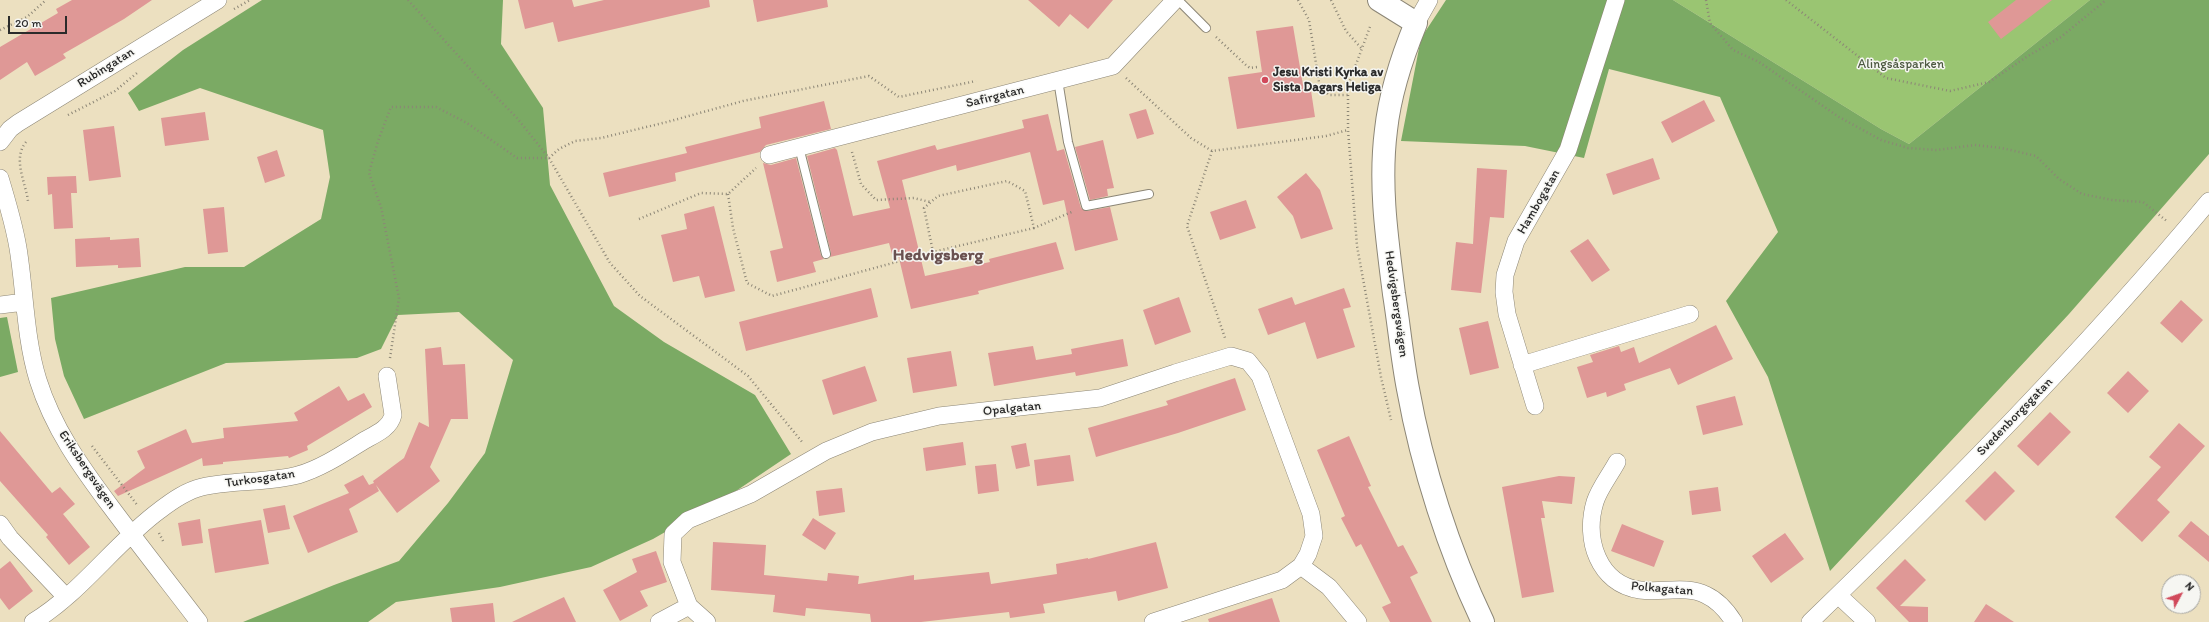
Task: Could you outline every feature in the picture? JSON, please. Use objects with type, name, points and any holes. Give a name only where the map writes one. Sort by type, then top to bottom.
[{"type":"street","name":"Safirgatan","points":[[769,155],[1113,66],[1175,0]]},
{"type":"street","points":[[1379,0],[1416,23],[1429,0]]},
{"type":"street","name":"Hambogatan","points":[[1535,406],[1507,314],[1504,292],[1505,275],[1516,241],[1568,150],[1616,0]]},
{"type":"street","name":"Rubingatan","points":[[0,142],[10,129],[18,123],[224,6]]},
{"type":"street","name":"Hedvigsbergsvägen","points":[[1416,23],[1398,69],[1386,129],[1383,165],[1384,220],[1408,390],[1428,472],[1472,599],[1483,622]]},
{"type":"street","name":"Eriksbergsvägen","points":[[0,178],[11,214],[18,248],[24,302],[37,378],[51,414],[63,439],[84,471],[199,622]]},
{"type":"street","name":"Svedenborgsgatan","points":[[1810,622],[2008,426],[2100,328],[2209,202]]},
{"type":"street","points":[[0,305],[24,302]]},
{"type":"street","points":[[1522,365],[1690,314]]},
{"type":"street","points":[[1153,622],[1282,580],[1301,566],[1308,554],[1314,536],[1311,514],[1260,376],[1248,361],[1231,356]]},
{"type":"street","name":"Opalgatan","points":[[707,622],[689,606],[672,562],[673,534],[688,520],[751,494],[815,457],[872,432],[939,416],[1100,398],[1175,372],[1231,356]]},
{"type":"street","name":"Turkosgatan","points":[[33,622],[66,597],[148,518],[182,494],[202,487],[281,478],[299,474],[331,461],[384,429],[392,421],[392,397],[387,376]]},
{"type":"street","name":"Polkagatan","points":[[1617,462],[1595,502],[1592,542],[1597,560],[1611,577],[1624,586],[1640,590],[1694,591],[1706,594],[1725,609],[1734,622]]},
{"type":"street","points":[[0,524],[5,539],[66,597]]},
{"type":"street","points":[[1301,566],[1329,587],[1358,622]]},
{"type":"street","points":[[1838,595],[1867,622]]},
{"type":"street","points":[[658,622],[689,606]]},
{"type":"lane","points":[[1178,0],[1206,28]]},
{"type":"lane","points":[[1058,80],[1068,142],[1086,206],[1149,194]]},
{"type":"lane","points":[[794,148],[826,254]]},
{"type":"path","points":[[0,30],[27,17],[46,0]]},
{"type":"path","points":[[224,6],[250,0]]},
{"type":"path","points":[[408,0],[481,81],[517,118],[549,158],[610,263],[640,296],[748,376],[815,457]]},
{"type":"path","points":[[1298,0],[1309,20],[1319,82],[1322,89],[1329,95],[1348,95]]},
{"type":"path","points":[[1330,0],[1346,31],[1362,48],[1370,27]]},
{"type":"path","points":[[1706,0],[1710,23],[1733,50],[1759,62],[1839,117],[1881,140],[1908,148],[1937,150],[1975,145],[2002,148],[2036,156],[2059,179],[2082,194],[2112,200],[2143,202],[2171,224]]},
{"type":"path","points":[[1786,0],[1886,78],[1950,91],[1989,82],[2028,56],[2061,37],[2106,0]]},
{"type":"path","points":[[1206,28],[1246,65],[1250,68],[1257,67]]},
{"type":"path","points":[[64,117],[115,91],[140,70]]},
{"type":"path","points":[[387,376],[399,298],[381,207],[369,173],[378,140],[392,107],[436,107],[467,123],[517,158],[549,158]]},
{"type":"path","points":[[849,134],[861,184],[876,200],[914,198],[931,202]]},
{"type":"path","points":[[28,206],[21,174],[20,155],[24,144],[31,137]]},
{"type":"path","points":[[1212,151],[1187,226],[1231,356]]},
{"type":"path","points":[[639,219],[701,192],[728,194],[769,155]]},
{"type":"path","points":[[933,252],[924,208],[938,196],[1007,181],[1025,191],[1034,228]]},
{"type":"path","points":[[728,194],[733,228],[747,283],[772,296],[933,252],[1034,228],[1086,206]]},
{"type":"path","points":[[90,443],[148,518],[165,547]]},
{"type":"green space","points":[[262,0],[503,0],[501,44],[543,108],[550,185],[614,306],[664,342],[755,395],[791,454],[733,493],[653,539],[591,567],[500,587],[396,602],[368,622],[243,622],[334,585],[399,561],[448,503],[485,453],[513,360],[459,312],[398,315],[381,349],[357,358],[226,363],[84,419],[64,376],[55,339],[51,298],[185,267],[244,267],[321,219],[330,177],[323,130],[200,88],[139,111],[128,93],[183,50]]},
{"type":"green space","points":[[1446,0],[1673,0],[1881,129],[1909,144],[2090,0],[2209,0],[2209,154],[2069,314],[1830,571],[1768,377],[1726,301],[1778,232],[1720,97],[1609,69],[1584,158],[1525,146],[1401,141],[1421,38]]},
{"type":"green space","name":"Alingsåsparken","points":[[1673,0],[2090,0],[1909,144],[1881,129]]},
{"type":"green space","points":[[7,317],[18,372],[0,377],[0,318]]},
{"type":"building","points":[[72,0],[152,0],[124,19],[63,54],[66,58],[35,76],[27,62],[0,80],[0,47],[58,13],[56,9]]},
{"type":"building","points":[[518,0],[572,0],[574,7],[604,0],[709,0],[710,7],[558,42],[553,22],[525,29]]},
{"type":"building","points":[[753,0],[827,0],[828,7],[757,22]]},
{"type":"building","points":[[1028,0],[1113,0],[1088,29],[1070,14],[1059,27]]},
{"type":"building","points":[[2016,0],[2052,0],[2001,39],[1988,22]]},
{"type":"building","name":"Jesu Kristi Kyrka av Sista Dagars Heliga","points":[[1293,26],[1303,85],[1310,84],[1315,117],[1237,129],[1228,77],[1262,72],[1256,31]]},
{"type":"building","points":[[1704,100],[1715,121],[1672,143],[1661,122]]},
{"type":"building","points":[[824,101],[831,129],[766,145],[760,152],[675,173],[676,181],[609,197],[603,173],[687,153],[685,147],[761,128],[759,117]]},
{"type":"building","points":[[1146,109],[1154,134],[1137,139],[1129,114]]},
{"type":"building","points":[[205,112],[209,140],[165,146],[161,118]]},
{"type":"building","points":[[1048,114],[1057,151],[1064,149],[1081,208],[1087,211],[1110,207],[1118,240],[1075,251],[1064,200],[1043,205],[1030,152],[957,171],[956,165],[902,180],[925,276],[990,262],[989,259],[1056,242],[1064,269],[978,291],[979,294],[911,309],[898,254],[892,254],[889,243],[830,257],[831,253],[807,156],[835,148],[837,150],[853,216],[890,208],[877,161],[935,145],[937,150],[1024,128],[1022,120]]},
{"type":"building","points":[[114,126],[121,177],[89,181],[83,130]]},
{"type":"building","points":[[1103,140],[1114,188],[1107,189],[1108,196],[1090,200],[1075,147]]},
{"type":"building","points":[[277,150],[285,176],[265,183],[257,157]]},
{"type":"building","points":[[796,158],[821,255],[824,259],[813,262],[816,272],[777,282],[770,251],[783,248],[763,163],[771,165]]},
{"type":"building","points":[[1653,158],[1660,179],[1613,195],[1606,174]]},
{"type":"building","points":[[1477,168],[1507,170],[1504,218],[1490,217],[1481,293],[1451,290],[1456,242],[1473,244]]},
{"type":"building","points":[[1306,173],[1320,190],[1333,229],[1301,239],[1293,216],[1277,197]]},
{"type":"building","points":[[76,176],[77,193],[71,193],[73,228],[54,229],[52,194],[48,195],[47,177]]},
{"type":"building","points":[[1246,200],[1256,228],[1220,240],[1210,212]]},
{"type":"building","points":[[714,206],[735,291],[705,298],[699,276],[673,282],[661,235],[687,229],[684,214]]},
{"type":"building","points":[[224,207],[228,252],[208,254],[203,209]]},
{"type":"building","points":[[110,237],[110,240],[139,238],[141,267],[118,268],[118,265],[76,267],[75,239]]},
{"type":"building","points":[[1588,239],[1610,270],[1592,282],[1570,251]]},
{"type":"building","points":[[871,288],[878,317],[746,351],[739,322]]},
{"type":"building","points":[[1344,288],[1351,307],[1343,309],[1355,347],[1317,359],[1305,322],[1268,335],[1258,309],[1292,297],[1295,305]]},
{"type":"building","points":[[1179,297],[1191,332],[1155,345],[1143,310]]},
{"type":"building","points":[[2181,300],[2203,320],[2182,343],[2160,323]]},
{"type":"building","points":[[1488,321],[1499,368],[1470,375],[1459,328]]},
{"type":"building","points":[[1716,325],[1733,359],[1678,385],[1670,368],[1624,384],[1626,390],[1607,397],[1606,392],[1587,398],[1577,367],[1593,362],[1590,355],[1619,346],[1621,352],[1634,347],[1639,363]]},
{"type":"building","points":[[1123,339],[1128,366],[1076,376],[1075,372],[994,386],[988,353],[1033,346],[1036,360],[1072,354],[1071,349]]},
{"type":"building","points":[[441,347],[443,365],[465,364],[468,419],[451,419],[430,467],[440,481],[397,513],[376,485],[379,491],[349,509],[358,532],[308,553],[293,516],[349,493],[344,485],[363,475],[369,485],[374,483],[373,481],[404,458],[419,422],[429,427],[425,349]]},
{"type":"building","points":[[951,351],[957,386],[913,393],[907,358]]},
{"type":"building","points":[[865,366],[877,401],[833,415],[822,380]]},
{"type":"building","points":[[2128,371],[2149,391],[2128,413],[2107,393]]},
{"type":"building","points":[[1235,378],[1246,410],[1178,433],[1096,457],[1088,428],[1168,405],[1166,401]]},
{"type":"building","points":[[339,386],[348,401],[364,393],[372,407],[307,446],[308,450],[289,458],[288,456],[223,462],[223,464],[203,466],[202,458],[118,496],[114,491],[145,468],[137,451],[186,429],[192,443],[224,438],[223,428],[298,421],[294,413]]},
{"type":"building","points":[[1735,396],[1743,425],[1703,435],[1696,406]]},
{"type":"building","points":[[2050,412],[2071,432],[2038,466],[2017,446]]},
{"type":"building","points":[[2179,423],[2205,446],[2157,500],[2170,512],[2142,542],[2115,517],[2161,467],[2149,457]]},
{"type":"building","points":[[0,431],[52,493],[60,487],[75,504],[63,514],[90,547],[69,565],[46,537],[48,535],[0,481]]},
{"type":"building","points":[[1349,436],[1371,486],[1368,487],[1398,547],[1403,545],[1418,573],[1410,577],[1432,622],[1390,622],[1382,607],[1391,603],[1361,544],[1356,547],[1341,518],[1345,516],[1317,450]]},
{"type":"building","points":[[963,442],[966,465],[926,471],[923,448]]},
{"type":"building","points":[[1026,443],[1030,466],[1016,469],[1011,446]]},
{"type":"building","points":[[1070,455],[1074,481],[1037,486],[1034,460]]},
{"type":"building","points":[[996,464],[999,491],[978,494],[975,466]]},
{"type":"building","points":[[1995,471],[2015,491],[1985,521],[1965,501]]},
{"type":"building","points":[[1559,476],[1575,477],[1572,504],[1542,501],[1545,518],[1541,518],[1554,592],[1522,598],[1502,487]]},
{"type":"building","points":[[1718,487],[1721,511],[1692,515],[1689,491]]},
{"type":"building","points":[[842,488],[845,512],[819,516],[816,491]]},
{"type":"building","points":[[285,505],[290,529],[268,533],[263,509]]},
{"type":"building","points":[[813,518],[836,533],[825,550],[802,535]]},
{"type":"building","points":[[200,519],[203,543],[182,546],[178,523]]},
{"type":"building","points":[[261,520],[269,564],[215,573],[208,529]]},
{"type":"building","points":[[2191,521],[2209,536],[2209,562],[2178,536]]},
{"type":"building","points":[[1622,524],[1664,541],[1654,567],[1611,551]]},
{"type":"building","points":[[1785,533],[1804,559],[1771,583],[1752,556]]},
{"type":"building","points":[[713,542],[766,545],[764,575],[827,581],[828,573],[859,576],[858,584],[914,575],[914,580],[989,572],[991,584],[1057,574],[1056,564],[1088,559],[1156,542],[1168,588],[1118,601],[1116,591],[1043,604],[1045,613],[1010,618],[1009,612],[921,622],[871,622],[870,614],[806,608],[805,616],[773,612],[775,595],[711,590]]},
{"type":"building","points":[[656,551],[667,582],[640,591],[648,606],[620,621],[603,590],[637,572],[632,559]]},
{"type":"building","points":[[1905,559],[1926,580],[1900,606],[1928,607],[1928,622],[1909,622],[1876,588]]},
{"type":"building","points":[[10,561],[33,591],[9,610],[0,598],[0,569]]},
{"type":"building","points":[[564,597],[576,622],[512,622]]},
{"type":"building","points":[[1272,598],[1280,622],[1209,622],[1208,619]]},
{"type":"building","points":[[493,603],[495,622],[452,622],[450,608]]},
{"type":"building","points":[[1986,604],[2014,622],[1974,622]]},
{"type":"place","name":"Jesu Kristi Kyrka av Sista Dagars Heliga","points":[[1265,80]]},
{"type":"district","name":"Hedvigsberg","points":[[938,256]]}]
